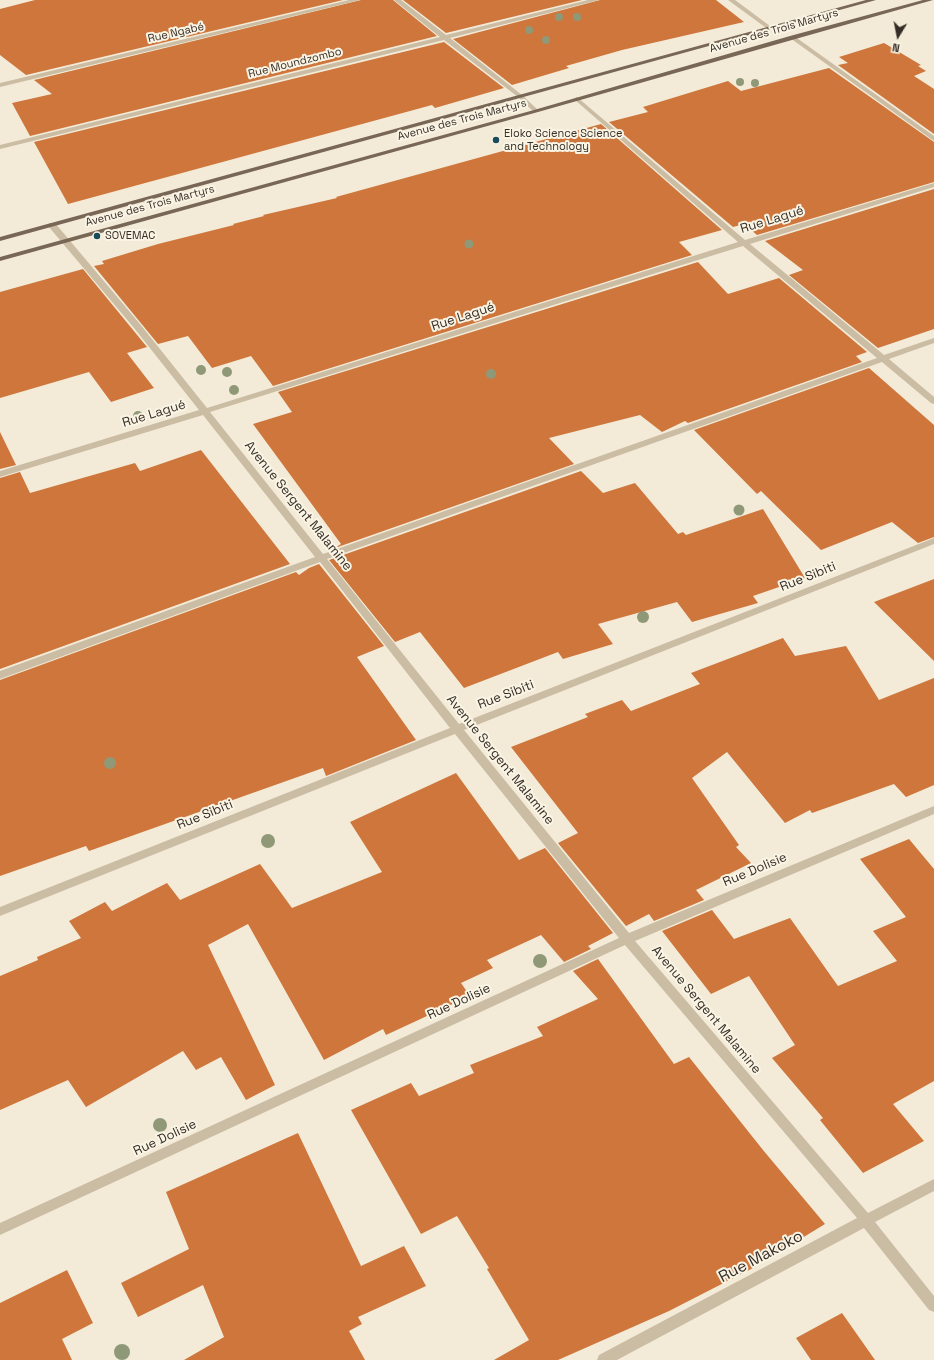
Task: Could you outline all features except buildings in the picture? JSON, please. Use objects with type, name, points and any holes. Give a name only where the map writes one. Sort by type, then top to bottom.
[{"type":"main road","name":"Avenue des Trois Martyrs","points":[[0,239],[873,0]]},
{"type":"main road","name":"Avenue des Trois Martyrs","points":[[0,259],[536,111],[792,37],[930,0]]},
{"type":"street","name":"Rue Ngabé","points":[[0,85],[357,0]]},
{"type":"street","points":[[396,0],[520,96],[536,111]]},
{"type":"street","name":"Rue Moundzombo","points":[[0,147],[596,0]]},
{"type":"street","points":[[731,0],[771,28]]},
{"type":"street","points":[[792,37],[934,139]]},
{"type":"street","points":[[577,98],[743,242],[934,401]]},
{"type":"street","name":"Rue Lagué","points":[[0,474],[205,412],[743,242],[934,185]]},
{"type":"street","name":"Avenue Sergent Malamine","points":[[52,225],[137,326],[457,729],[627,939],[866,1220],[934,1306]]},
{"type":"street","points":[[0,675],[322,558],[934,340]]},
{"type":"street","name":"Rue Sibiti","points":[[0,912],[457,729],[934,541]]},
{"type":"street","name":"Rue Dolisie","points":[[0,1229],[627,939],[934,810]]},
{"type":"street","name":"Rue Makoko","points":[[604,1360],[866,1220],[934,1186]]},
{"type":"place","name":"Eloko Science Science and Technology","points":[[496,140]]},
{"type":"place","name":"SOVEMAC","points":[[97,236]]}]
